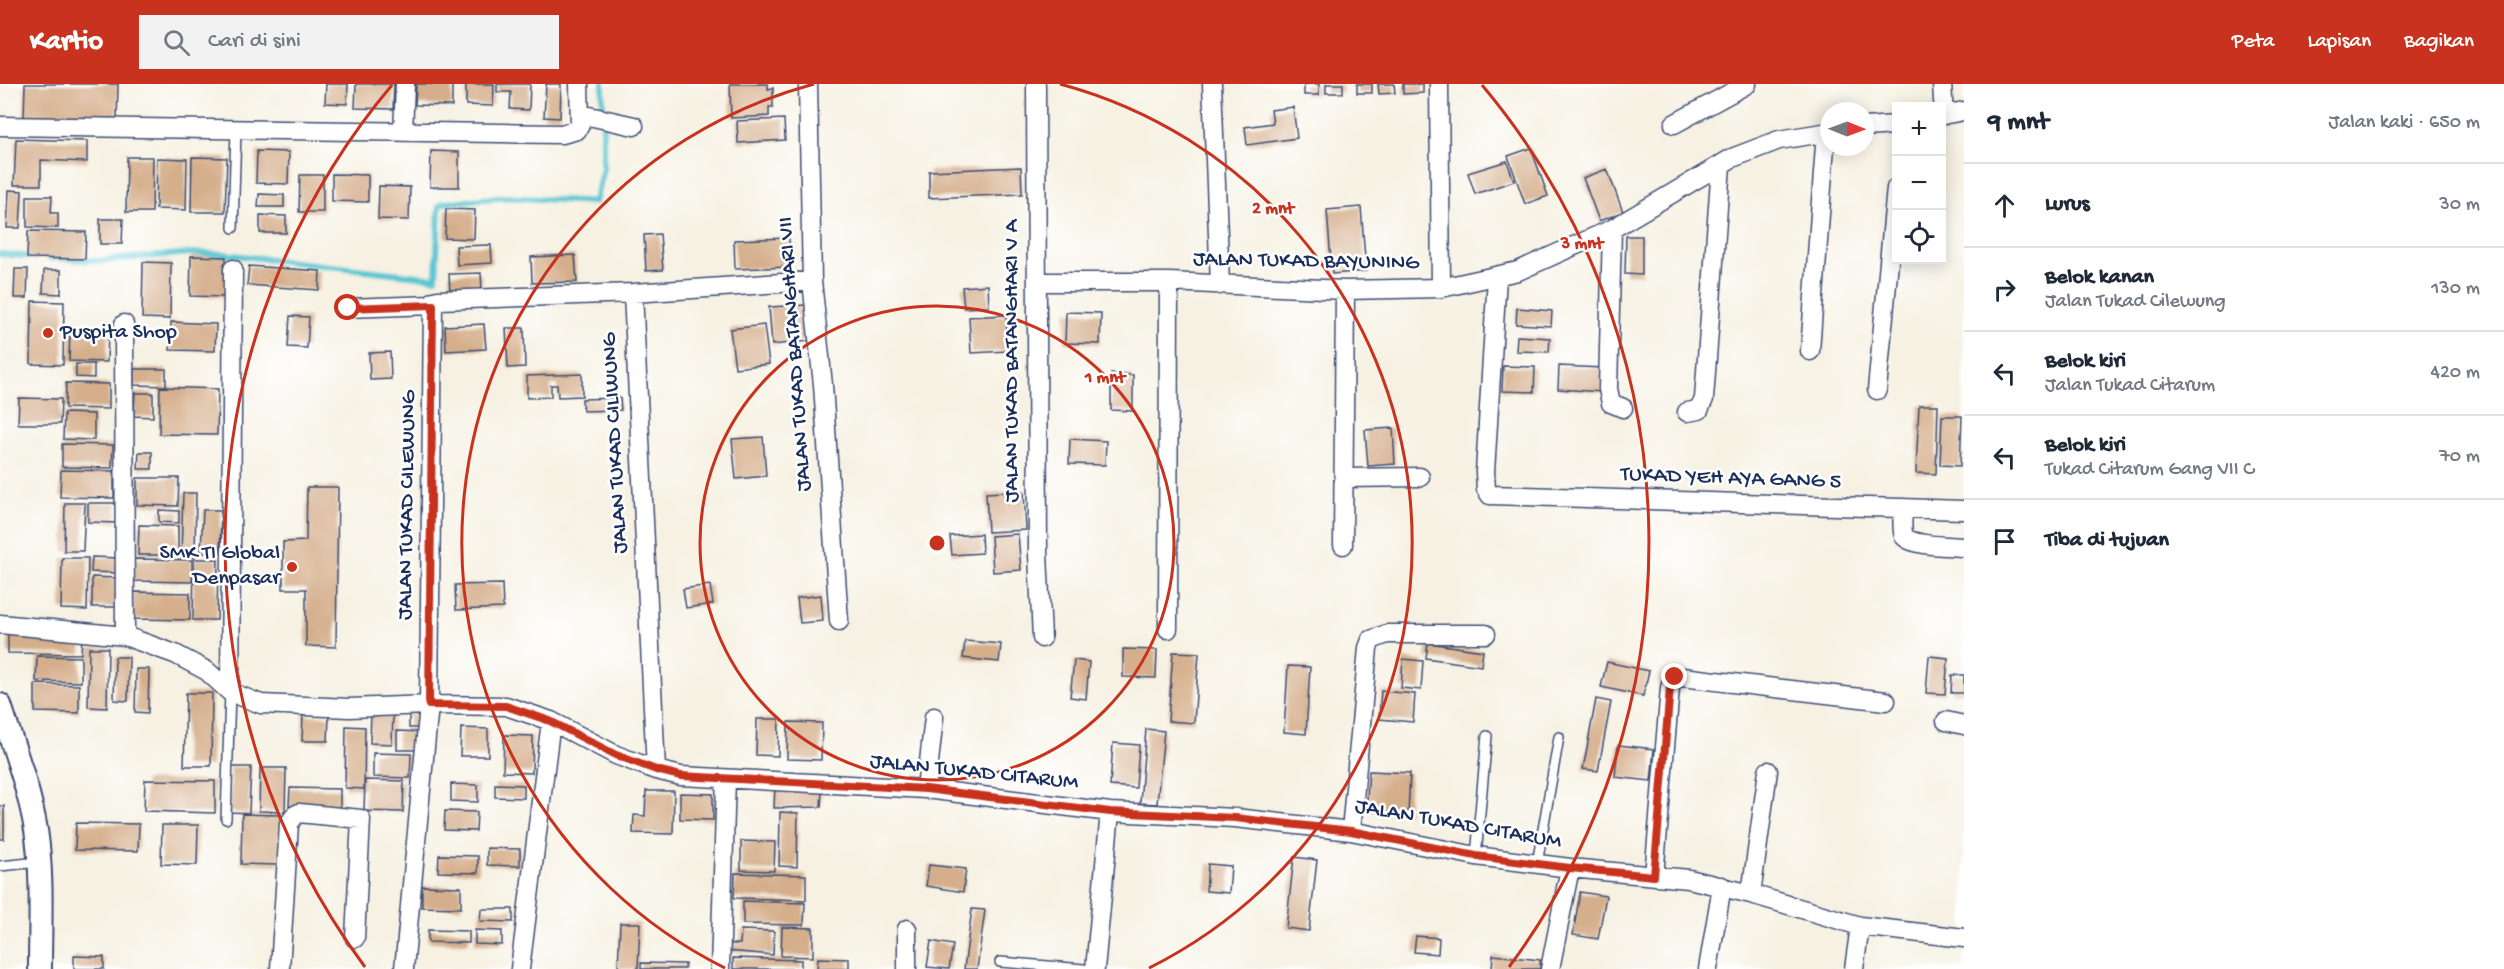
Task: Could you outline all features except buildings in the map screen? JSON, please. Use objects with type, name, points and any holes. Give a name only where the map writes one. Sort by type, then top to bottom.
[{"type":"street","points":[[403,132],[405,84]]},
{"type":"street","points":[[0,126],[562,134],[577,130],[585,119],[579,84]]},
{"type":"street","name":"JALAN TUKAD BATANGHARI VII","points":[[808,84],[812,281],[823,385],[839,621]]},
{"type":"street","name":"JALAN TUKAD BATANGHARI V A","points":[[1036,84],[1038,554],[1042,638]]},
{"type":"street","points":[[1212,84],[1220,285]]},
{"type":"street","points":[[1439,84],[1441,288]]},
{"type":"street","points":[[1674,124],[1747,84]]},
{"type":"street","points":[[1942,84],[1943,102]]},
{"type":"street","points":[[1946,114],[1964,111]]},
{"type":"street","points":[[585,119],[634,126]]},
{"type":"street","points":[[1874,126],[1892,125]]},
{"type":"street","name":"JALAN TUKAD BAYUNING","points":[[1036,282],[1169,282],[1345,290],[1441,288],[1518,271],[1612,229],[1721,165],[1779,140],[1820,133]]},
{"type":"street","points":[[1810,351],[1825,156]]},
{"type":"street","points":[[1687,412],[1699,410],[1704,399],[1721,165]]},
{"type":"street","points":[[1876,390],[1894,210]]},
{"type":"street","points":[[1612,229],[1608,389],[1611,404],[1623,408]]},
{"type":"street","points":[[230,692],[233,269]]},
{"type":"street","name":"TUKAD YEH AYA GANG 5","points":[[1497,277],[1485,483],[1487,494],[1964,510]]},
{"type":"street","points":[[348,308],[433,305],[438,300],[633,293],[812,281]]},
{"type":"street","points":[[1168,629],[1169,282]]},
{"type":"street","points":[[1343,545],[1345,290]]},
{"type":"street","name":"JALAN TUKAD CILIWUNG","points":[[633,293],[656,770]]},
{"type":"street","name":"JALAN TUKAD CILEWUNG","points":[[404,969],[429,705],[433,305]]},
{"type":"street","points":[[124,324],[125,636]]},
{"type":"street","points":[[1344,478],[1420,477]]},
{"type":"street","points":[[1903,508],[1903,535],[1907,540],[1964,547]]},
{"type":"street","name":"JALAN TUKAD CITARUM","points":[[0,624],[125,636],[175,654],[194,664],[230,692],[261,704],[349,708],[429,705],[506,706],[550,721],[616,755],[656,770],[681,776],[926,789],[1110,812],[1235,818],[1351,831],[1476,856],[1570,868],[1689,879],[1722,886],[1860,926],[1964,938]]},
{"type":"street","points":[[1351,831],[1368,648],[1371,639],[1387,634],[1486,634]]},
{"type":"street","points":[[1654,876],[1670,688],[1673,678],[1682,677],[1886,701]]},
{"type":"street","points":[[0,705],[30,802],[39,862],[40,969]]},
{"type":"street","points":[[926,789],[934,717]]},
{"type":"street","points":[[520,969],[550,721]]},
{"type":"street","points":[[1946,721],[1964,725]]},
{"type":"street","points":[[1751,894],[1768,771]]},
{"type":"street","points":[[720,969],[726,779]]},
{"type":"street","points":[[1095,969],[1110,812]]},
{"type":"street","points":[[280,969],[289,824],[299,813],[361,819],[355,938]]},
{"type":"street","points":[[1550,969],[1570,868]]},
{"type":"street","points":[[1708,969],[1722,886]]},
{"type":"street","points":[[1854,969],[1860,926]]},
{"type":"street","points":[[907,969],[908,930]]},
{"type":"lane","points":[[233,228],[236,130]]},
{"type":"lane","points":[[226,819],[230,692]]},
{"type":"lane","points":[[1476,856],[1487,736]]},
{"type":"lane","points":[[1537,864],[1559,738]]},
{"type":"lane","points":[[0,866],[39,862]]},
{"type":"lane","points":[[1000,962],[1084,969]]},
{"type":"waterway","points":[[50,258],[98,261],[192,253],[224,254],[436,278],[439,206],[443,203],[502,197],[595,202],[603,168],[603,84]]},
{"type":"waterway","points":[[0,254],[34,257]]},
{"type":"place","name":"Puspita Shop","points":[[48,333]]},
{"type":"place","name":"SMK TI Global Denpasar","points":[[292,567]]},
{"type":"route","points":[[348,308],[433,305],[429,705],[492,704],[506,706],[550,721],[616,755],[656,770],[681,776],[926,789],[1110,812],[1235,818],[1351,831],[1476,856],[1654,876],[1670,688],[1671,680],[1675,677]]}]
